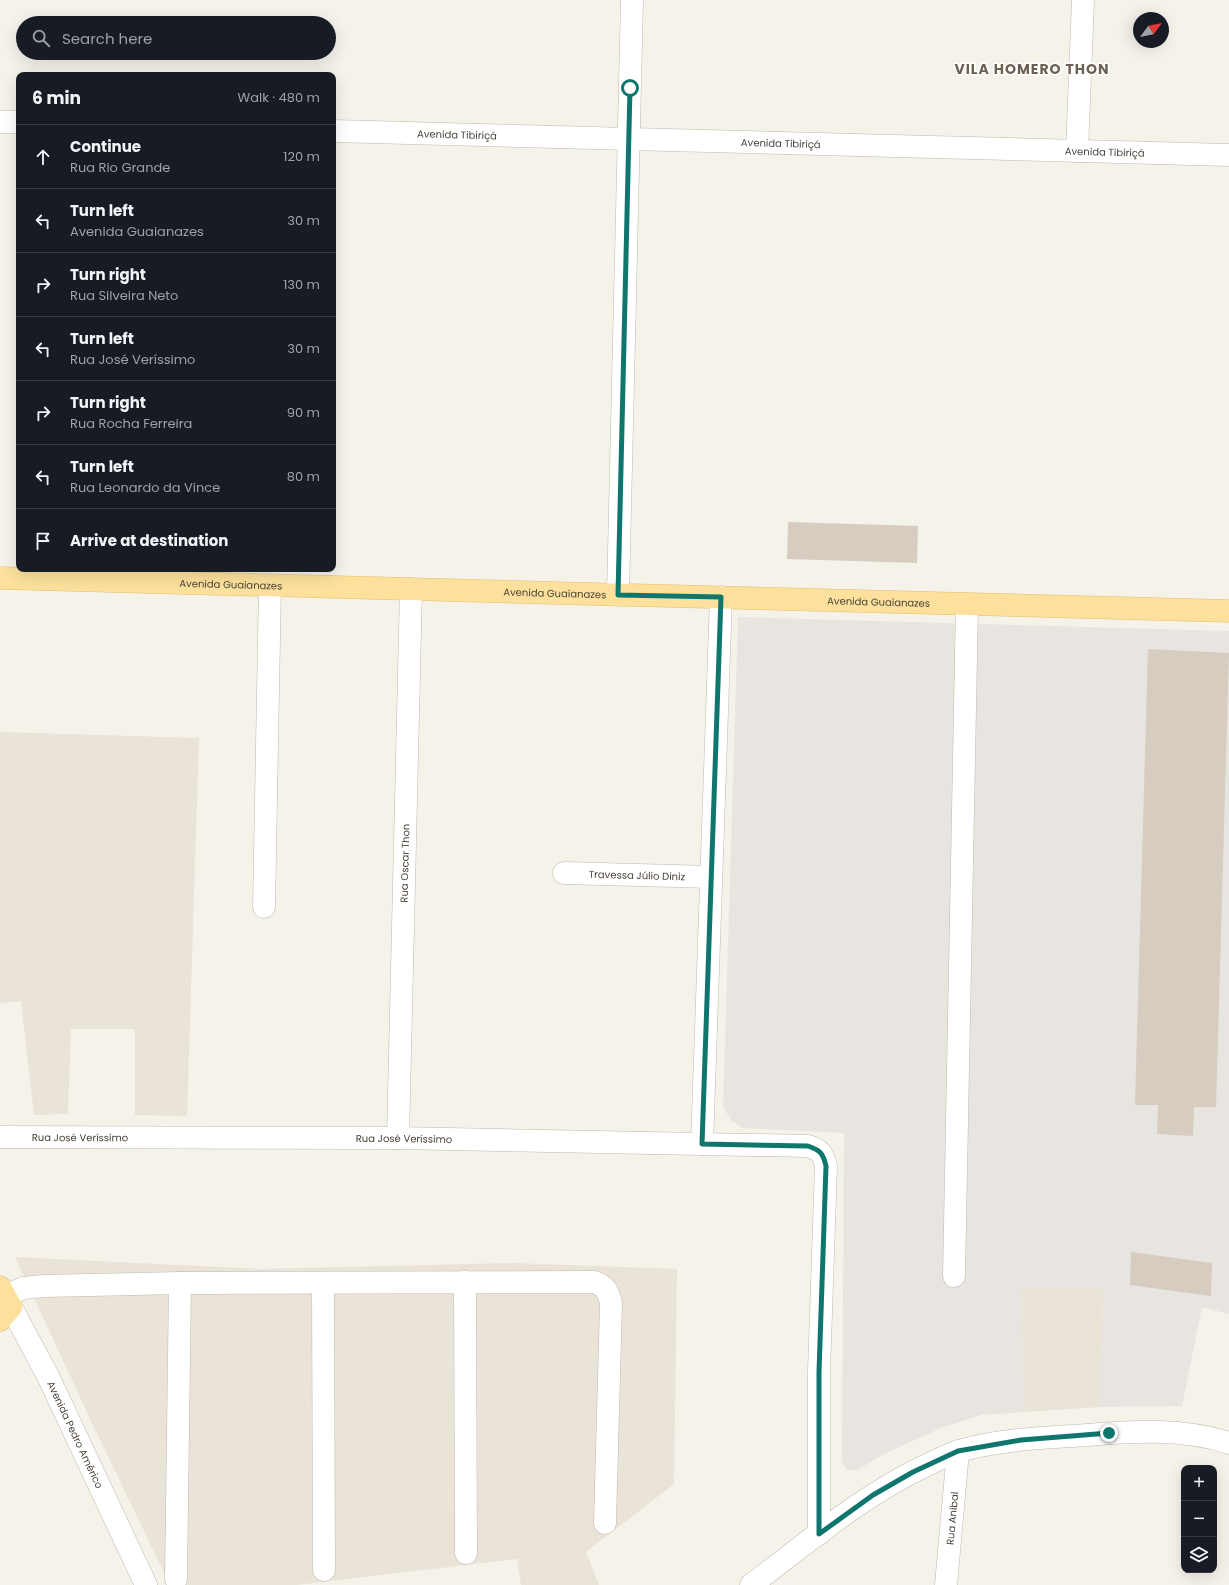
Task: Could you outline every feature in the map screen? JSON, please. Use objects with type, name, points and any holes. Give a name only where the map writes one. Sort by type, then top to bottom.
[{"type":"main road","name":"Avenida Guaianazes","points":[[0,578],[1229,611]]},
{"type":"street","points":[[618,595],[632,0]]},
{"type":"street","points":[[1078,151],[1083,0]]},
{"type":"street","points":[[0,122],[16,122]]},
{"type":"street","name":"Avenida Tibiriçá","points":[[336,131],[1229,155]]},
{"type":"street","points":[[264,907],[270,585]]},
{"type":"street","name":"Rua Oscar Thon","points":[[398,1138],[411,589]]},
{"type":"street","points":[[702,1144],[721,597]]},
{"type":"street","points":[[954,1276],[967,604]]},
{"type":"street","name":"Travessa Júlio Diniz","points":[[564,873],[711,877]]},
{"type":"street","name":"Rua José Veríssimo","points":[[0,1137],[398,1138],[808,1146],[818,1149],[824,1157],[826,1166],[819,1372],[819,1534]]},
{"type":"street","points":[[465,1282],[466,1553]]},
{"type":"street","points":[[3,1301],[23,1288],[44,1286],[180,1283],[323,1284],[465,1282],[594,1282],[603,1285],[608,1291],[611,1303],[605,1523]]},
{"type":"street","points":[[176,1579],[180,1283]]},
{"type":"street","points":[[323,1284],[324,1570]]},
{"type":"street","name":"Avenida Pedro Américo","points":[[3,1301],[48,1376],[146,1585]]},
{"type":"street","points":[[751,1585],[873,1495],[913,1472],[958,1451],[1021,1440],[1109,1433],[1176,1432],[1216,1438],[1229,1443]]},
{"type":"street","name":"Rua Aníbal","points":[[946,1585],[958,1451]]},
{"type":"shaded area","points":[[738,617],[1229,631],[1229,1314],[1202,1307],[1182,1406],[1100,1407],[1103,1290],[1061,1288],[1021,1289],[1024,1412],[981,1415],[941,1428],[884,1454],[857,1470],[847,1470],[842,1461],[844,1133],[742,1128],[732,1121],[723,1107]]},
{"type":"shaded area","points":[[0,732],[199,738],[187,1116],[135,1115],[135,1029],[71,1029],[68,1114],[34,1115],[21,1001],[0,1003]]},
{"type":"shaded area","points":[[15,1257],[260,1269],[514,1263],[677,1269],[674,1484],[586,1552],[599,1585],[521,1585],[517,1559],[296,1585],[170,1585],[91,1421]]},
{"type":"shaded area","points":[[1021,1289],[1103,1289],[1100,1407],[1024,1412]]},
{"type":"building","points":[[788,522],[918,526],[917,563],[787,559]]},
{"type":"building","points":[[1148,649],[1229,653],[1216,1107],[1194,1107],[1193,1136],[1157,1134],[1158,1105],[1135,1105]]},
{"type":"building","points":[[1131,1252],[1212,1263],[1211,1296],[1130,1285]]},
{"type":"district","name":"VILA HOMERO THON","points":[[1032,69]]},
{"type":"route","points":[[630,88],[618,595],[721,597],[702,1144],[808,1146],[818,1149],[824,1157],[826,1166],[819,1372],[819,1534],[873,1495],[913,1472],[958,1451],[1021,1440],[1109,1433]]}]
